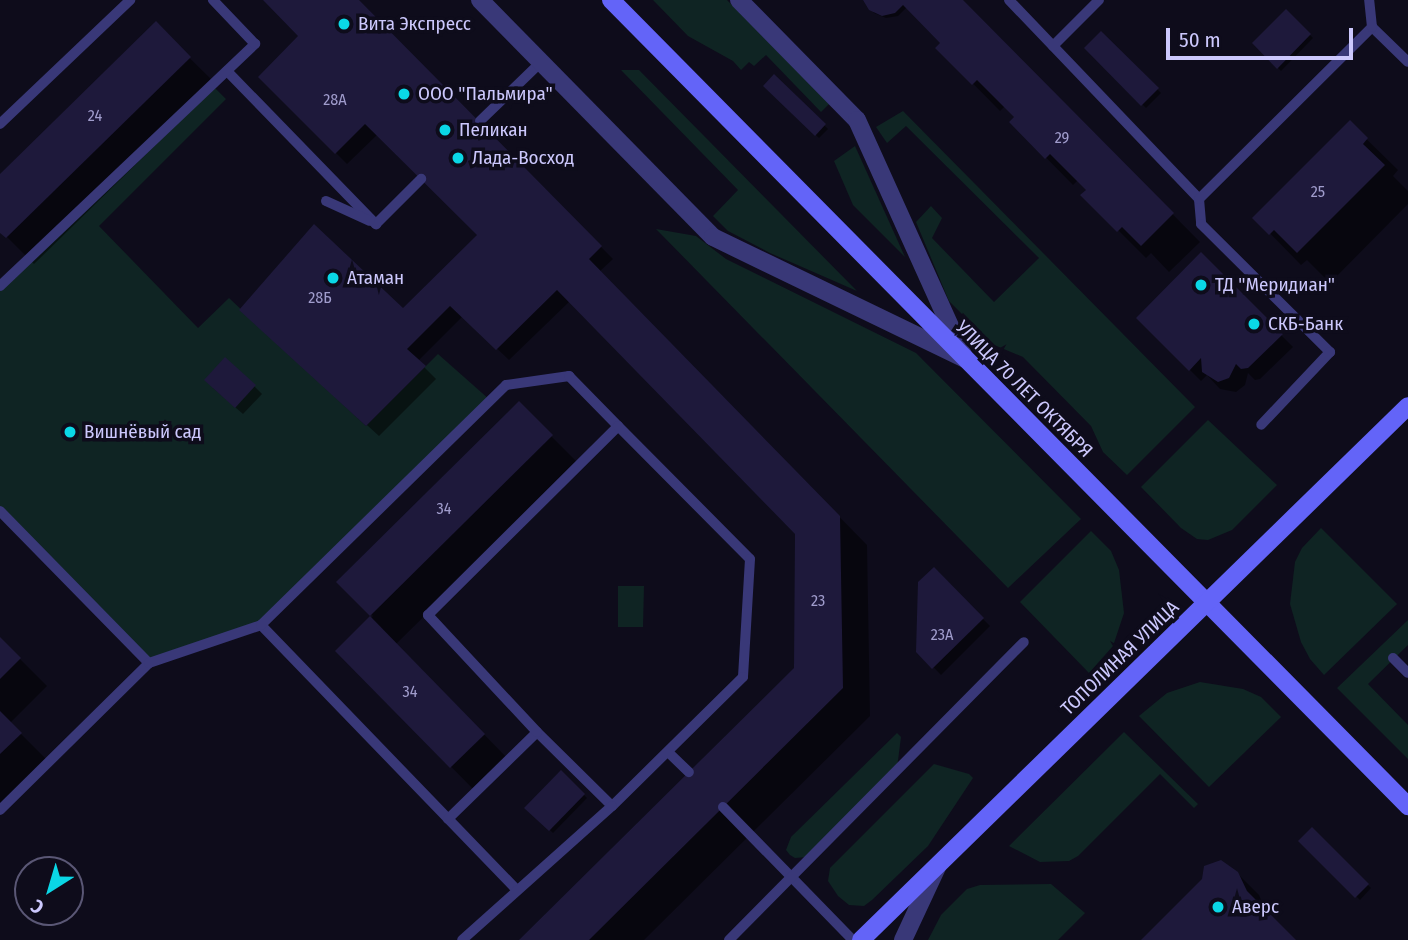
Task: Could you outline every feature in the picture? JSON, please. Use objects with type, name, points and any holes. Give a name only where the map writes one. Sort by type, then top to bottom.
[{"type":"main road","name":"УЛИЦА 70 ЛЕТ ОКТЯБРЯ","points":[[611,0],[1408,806]]},
{"type":"main road","name":"ТОПОЛИНАЯ УЛИЦА","points":[[862,940],[1408,407]]},
{"type":"street","points":[[480,0],[713,237],[965,359]]},
{"type":"street","points":[[739,0],[857,120],[965,359]]},
{"type":"street","points":[[903,940],[938,864]]},
{"type":"lane","points":[[0,124],[130,0]]},
{"type":"lane","points":[[0,286],[255,44],[213,0]]},
{"type":"lane","points":[[1009,0],[1199,199],[1201,224],[1330,352],[1261,425]]},
{"type":"lane","points":[[1369,0],[1372,27],[1408,62]]},
{"type":"lane","points":[[1053,46],[1093,2]]},
{"type":"lane","points":[[1199,199],[1372,27]]},
{"type":"lane","points":[[480,121],[541,62]]},
{"type":"lane","points":[[226,71],[376,224]]},
{"type":"lane","points":[[376,224],[421,179]]},
{"type":"lane","points":[[326,201],[376,224]]},
{"type":"lane","points":[[0,810],[149,663],[261,625],[506,385],[569,376],[750,559],[743,677],[612,806],[462,940]]},
{"type":"lane","points":[[612,806],[537,732],[428,615],[618,426]]},
{"type":"lane","points":[[0,511],[149,663]]},
{"type":"lane","points":[[261,625],[517,890]]},
{"type":"lane","points":[[729,940],[1024,642]]},
{"type":"lane","points":[[1393,658],[1408,673]]},
{"type":"lane","points":[[449,819],[537,732]]},
{"type":"lane","points":[[668,752],[689,772]]},
{"type":"lane","points":[[723,807],[853,940]]},
{"type":"green space","points":[[653,0],[727,0],[829,104],[821,112],[766,55],[754,66],[749,62],[741,70],[733,61],[688,36]]},
{"type":"green space","points":[[621,70],[639,70],[857,291],[770,253],[728,231],[713,216],[738,190]]},
{"type":"green space","points":[[212,85],[226,99],[99,226],[198,328],[229,298],[366,426],[438,354],[490,400],[261,625],[149,663],[0,511],[0,286]]},
{"type":"green space","points":[[903,111],[1195,407],[1127,475],[1103,452],[1091,426],[1023,357],[992,344],[949,301],[916,222],[931,206],[942,218],[932,238],[994,302],[1039,258],[906,126],[887,143],[876,127]]},
{"type":"green space","points":[[855,146],[905,257],[853,205],[834,161]]},
{"type":"green space","points":[[656,229],[696,236],[726,259],[916,353],[1081,519],[1008,588]]},
{"type":"green space","points":[[1208,420],[1277,485],[1232,530],[1208,540],[1197,539],[1181,528],[1141,487]]},
{"type":"green space","points":[[1321,528],[1397,604],[1324,675],[1310,659],[1301,642],[1290,604],[1295,562],[1302,548]]},
{"type":"green space","points":[[1091,531],[1111,551],[1119,570],[1124,613],[1113,646],[1089,673],[1020,602]]},
{"type":"green space","points":[[618,586],[644,586],[643,627],[618,627]]},
{"type":"green space","points":[[1408,620],[1408,645],[1368,684],[1408,725],[1408,759],[1337,688]]},
{"type":"green space","points":[[1200,682],[1243,689],[1261,697],[1281,717],[1209,787],[1139,716],[1167,693]]},
{"type":"green space","points":[[1124,732],[1198,804],[1194,808],[1160,774],[1078,856],[1069,861],[1040,862],[1009,846]]},
{"type":"green space","points":[[897,733],[901,737],[897,768],[807,857],[795,858],[790,855],[786,850],[791,837]]},
{"type":"green space","points":[[934,764],[969,774],[973,778],[928,846],[864,906],[849,905],[838,896],[828,881],[830,868]]},
{"type":"green space","points":[[1051,884],[1085,913],[1058,940],[928,940],[941,915],[967,889],[980,885]]},
{"type":"building","points":[[263,0],[359,0],[602,246],[589,259],[840,516],[843,688],[589,940],[519,940],[794,668],[795,534],[557,290],[496,350],[450,306],[407,349],[426,366],[366,426],[239,310],[314,224],[403,308],[477,235],[365,124],[335,154],[258,77],[298,36]]},
{"type":"building","points":[[863,0],[963,0],[1174,213],[1141,246],[1122,227],[1117,232],[1080,195],[1086,190],[1050,154],[1045,159],[1009,122],[1014,117],[977,80],[972,85],[935,48],[940,43],[903,5],[895,13],[882,16],[869,10]]},
{"type":"building","points":[[1286,9],[1311,34],[1277,69],[1252,43]]},
{"type":"building","points":[[156,21],[191,57],[6,238],[0,233],[0,174]]},
{"type":"building","points":[[1101,31],[1159,88],[1141,106],[1084,48]]},
{"type":"building","points":[[774,74],[826,124],[815,136],[763,86]]},
{"type":"building","points":[[1350,120],[1368,138],[1363,144],[1385,165],[1297,253],[1274,230],[1269,235],[1252,218]]},
{"type":"building","name":"ТД \"Меридиан\"","points":[[1201,252],[1283,334],[1248,368],[1241,369],[1236,364],[1229,378],[1218,382],[1202,372],[1201,358],[1189,371],[1136,318]]},
{"type":"building","points":[[225,357],[256,385],[235,408],[204,380]]},
{"type":"building","points":[[519,401],[553,435],[370,616],[336,582]]},
{"type":"building","points":[[934,567],[984,618],[932,669],[916,652],[918,582]]},
{"type":"building","points":[[370,616],[485,734],[450,768],[335,651]]},
{"type":"building","points":[[0,637],[21,658],[0,679]]},
{"type":"building","points":[[0,711],[22,733],[0,754]]},
{"type":"building","points":[[561,770],[585,794],[549,831],[524,808]]},
{"type":"building","points":[[1312,827],[1369,884],[1355,898],[1298,841]]},
{"type":"building","name":"Аверс","points":[[1221,860],[1238,872],[1247,891],[1296,940],[1141,940],[1202,879],[1204,866]]},
{"type":"place","name":"Вита Экспресс","points":[[344,24]]},
{"type":"place","name":"ООО \"Пальмира\"","points":[[404,94]]},
{"type":"place","name":"Пеликан","points":[[445,130]]},
{"type":"place","name":"Лада-Восход","points":[[458,158]]},
{"type":"place","name":"Атаман","points":[[333,278]]},
{"type":"place","name":"ТД \"Меридиан\"","points":[[1201,285]]},
{"type":"place","name":"СКБ-Банк","points":[[1254,324]]},
{"type":"place","name":"Вишнёвый сад","points":[[70,432]]},
{"type":"place","name":"Аверс","points":[[1218,907]]}]
